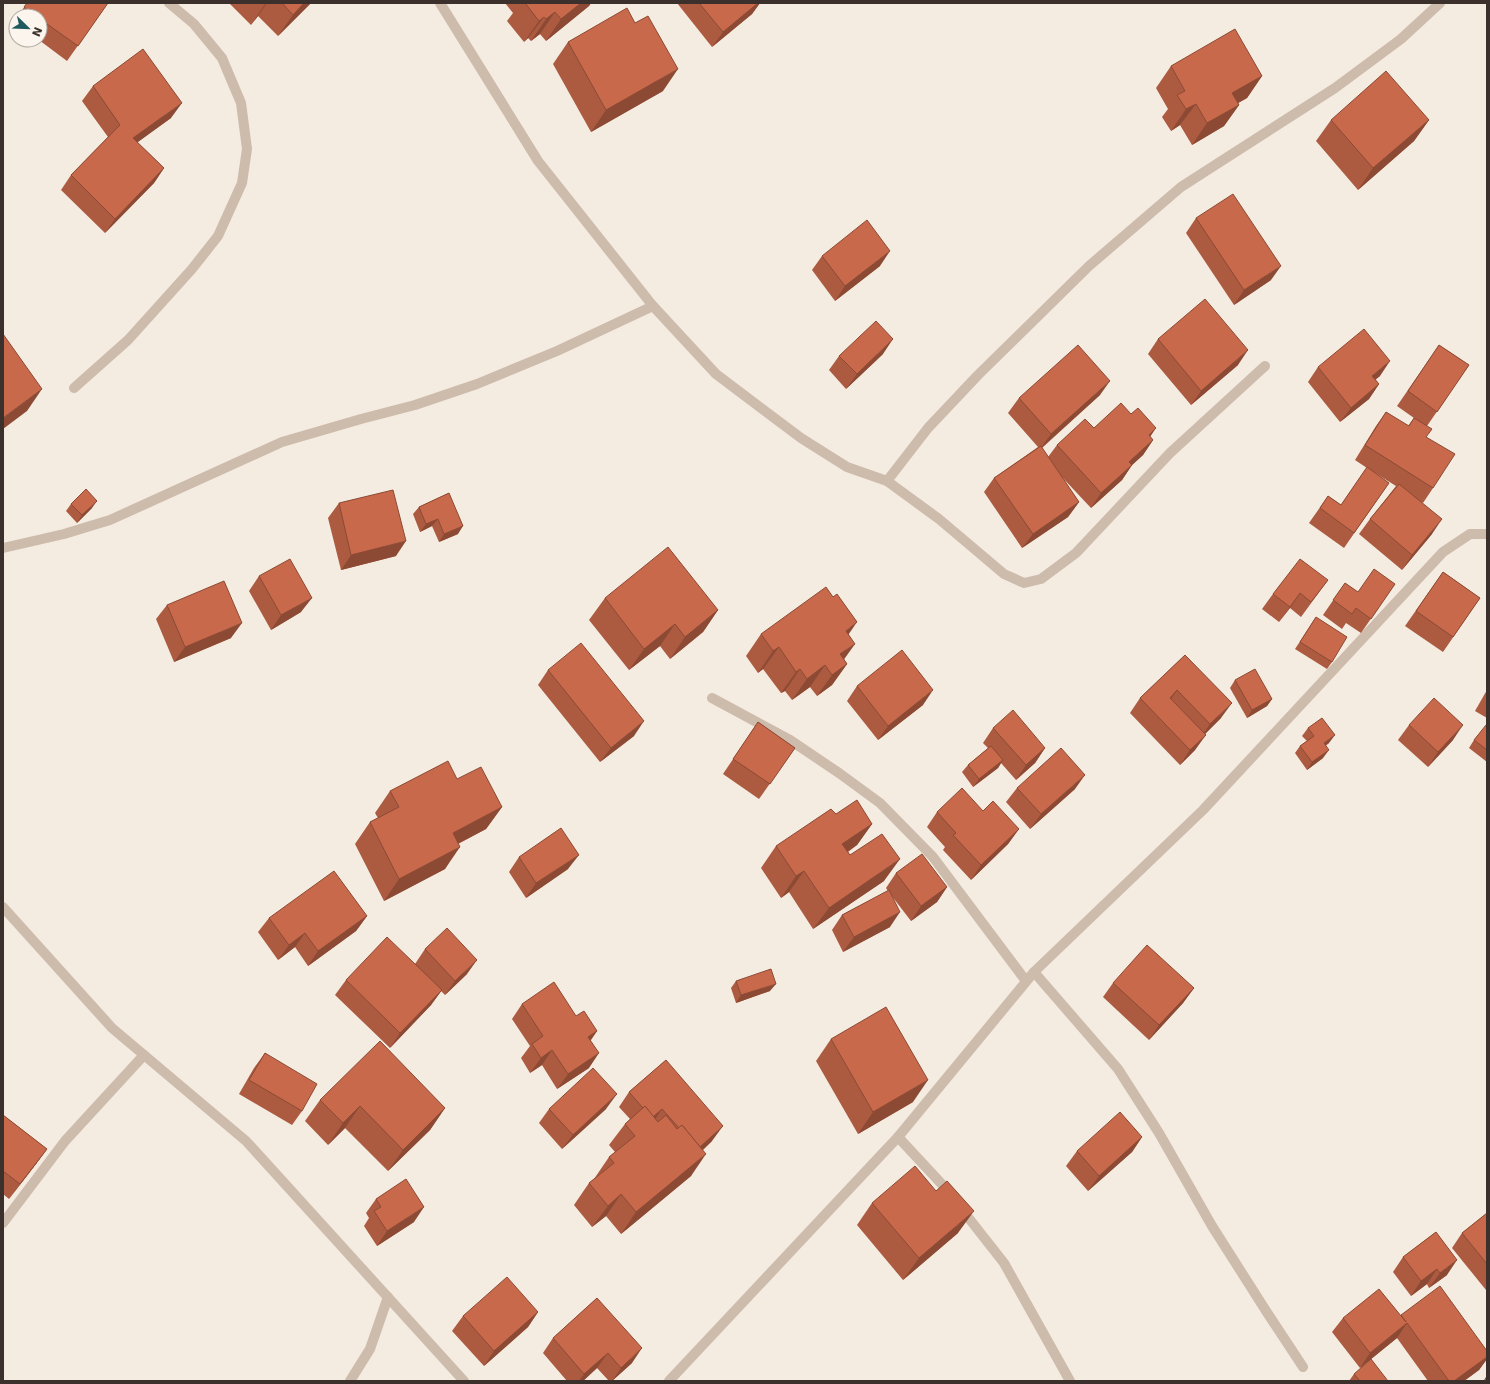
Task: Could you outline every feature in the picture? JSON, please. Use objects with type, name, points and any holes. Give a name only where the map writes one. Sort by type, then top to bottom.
[{"type":"street","points":[[74,388],[128,340],[201,258],[218,236],[242,182],[247,149],[241,103],[222,58],[194,24],[169,3]]},
{"type":"street","points":[[440,3],[538,160],[653,306],[716,374],[801,438],[847,467],[887,481],[939,519],[1004,574],[1024,583],[1041,579],[1076,553],[1170,452],[1266,366]]},
{"type":"street","points":[[887,481],[928,428],[978,375],[1089,266],[1181,187],[1335,88],[1401,39],[1440,3]]},
{"type":"street","points":[[3,548],[64,534],[110,520],[282,442],[415,405],[477,384],[557,351],[653,306]]},
{"type":"street","points":[[669,1381],[898,1137],[1026,980],[1202,810],[1443,552],[1470,534],[1487,534]]},
{"type":"street","points":[[712,698],[790,740],[880,803],[933,858],[1026,980]]},
{"type":"street","points":[[3,907],[112,1028],[246,1141],[464,1381]]},
{"type":"street","points":[[1034,972],[1118,1069],[1159,1133],[1216,1232],[1303,1367]]},
{"type":"street","points":[[3,1223],[65,1141],[144,1055]]},
{"type":"street","points":[[898,1137],[949,1192],[1004,1263],[1070,1381]]},
{"type":"street","points":[[350,1381],[370,1349],[388,1297]]},
{"type":"building","points":[[27,3],[108,3],[78,46],[48,25],[48,8],[24,7]]},
{"type":"building","points":[[282,3],[304,3],[293,15]]},
{"type":"building","points":[[525,3],[581,3],[561,19],[555,12],[546,19],[544,17],[539,21]]},
{"type":"building","points":[[699,3],[758,3],[723,32]]},
{"type":"building","points":[[627,8],[635,23],[648,16],[678,69],[606,110],[568,42]]},
{"type":"building","points":[[1235,29],[1262,76],[1232,93],[1239,105],[1207,123],[1196,104],[1186,109],[1177,95],[1185,91],[1171,66]]},
{"type":"building","points":[[143,49],[182,103],[133,138],[164,168],[115,219],[71,175],[120,125],[93,86]]},
{"type":"building","points":[[1386,71],[1429,120],[1373,168],[1331,120]]},
{"type":"building","points":[[1233,194],[1281,266],[1244,290],[1196,218]]},
{"type":"building","points":[[867,220],[890,251],[845,286],[822,256]]},
{"type":"building","points":[[1205,299],[1248,350],[1201,391],[1158,339]]},
{"type":"building","points":[[876,321],[893,339],[857,374],[839,356]]},
{"type":"building","points":[[1364,329],[1390,361],[1372,376],[1379,384],[1351,408],[1318,367]]},
{"type":"building","points":[[3,334],[42,389],[3,418]]},
{"type":"building","points":[[1078,345],[1110,381],[1051,434],[1019,398]]},
{"type":"building","points":[[1439,345],[1469,365],[1437,412],[1408,391]]},
{"type":"building","points":[[1121,403],[1131,414],[1138,408],[1156,428],[1149,435],[1153,440],[1129,462],[1132,465],[1101,493],[1057,445],[1085,419],[1094,428]]},
{"type":"building","points":[[1386,412],[1409,426],[1414,418],[1432,429],[1426,437],[1455,454],[1433,488],[1365,445]]},
{"type":"building","points":[[1041,446],[1079,502],[1033,534],[994,478]]},
{"type":"building","points":[[1367,467],[1389,483],[1354,533],[1320,508],[1328,496],[1341,505]]},
{"type":"building","points":[[1399,484],[1442,519],[1412,555],[1370,519]]},
{"type":"building","points":[[86,489],[97,501],[82,515],[71,504]]},
{"type":"building","points":[[393,490],[406,541],[351,555],[339,503]]},
{"type":"building","points":[[449,493],[463,526],[444,534],[438,519],[426,524],[419,507]]},
{"type":"building","points":[[668,547],[718,610],[685,637],[675,624],[644,649],[605,598]]},
{"type":"building","points":[[290,559],[312,598],[281,615],[259,576]]},
{"type":"building","points":[[1300,559],[1328,580],[1311,602],[1300,593],[1290,607],[1273,594]]},
{"type":"building","points":[[1374,569],[1395,584],[1371,619],[1356,608],[1352,614],[1333,600],[1345,583],[1358,592]]},
{"type":"building","points":[[1443,572],[1480,598],[1453,637],[1416,611]]},
{"type":"building","points":[[224,581],[242,623],[185,647],[167,605]]},
{"type":"building","points":[[826,587],[833,597],[837,594],[857,622],[846,631],[855,644],[840,654],[847,664],[832,675],[825,665],[807,679],[800,669],[796,672],[779,647],[773,651],[761,634]]},
{"type":"building","points":[[1316,617],[1347,637],[1332,662],[1300,642]]},
{"type":"building","points":[[581,643],[644,721],[611,748],[548,670]]},
{"type":"building","points":[[902,650],[933,690],[888,726],[857,686]]},
{"type":"building","points":[[1185,655],[1232,703],[1210,724],[1177,690],[1170,698],[1206,735],[1190,750],[1140,698]]},
{"type":"building","points":[[1255,669],[1272,699],[1252,710],[1235,680]]},
{"type":"building","points":[[1434,698],[1463,725],[1438,752],[1409,725]]},
{"type":"building","points":[[1013,710],[1045,748],[1026,765],[993,728]]},
{"type":"building","points":[[1322,718],[1335,735],[1324,743],[1329,750],[1312,762],[1300,746],[1314,736],[1308,728]]},
{"type":"building","points":[[758,722],[795,748],[770,784],[733,759]]},
{"type":"building","points":[[1487,725],[1487,750],[1474,740]]},
{"type":"building","points":[[991,746],[1003,760],[979,779],[968,765]]},
{"type":"building","points":[[1061,748],[1085,775],[1041,814],[1017,788]]},
{"type":"building","points":[[448,761],[457,779],[481,767],[502,807],[453,833],[460,847],[399,879],[370,822],[399,807],[390,791]]},
{"type":"building","points":[[962,788],[983,811],[993,801],[1019,829],[981,865],[953,835],[956,833],[937,812]]},
{"type":"building","points":[[857,800],[872,824],[842,844],[850,855],[882,834],[900,859],[829,908],[804,871],[796,876],[776,846],[831,809],[836,814]]},
{"type":"building","points":[[561,828],[579,855],[536,883],[519,857]]},
{"type":"building","points":[[922,854],[947,887],[921,906],[896,873]]},
{"type":"building","points":[[334,871],[367,916],[318,951],[305,933],[289,945],[269,918]]},
{"type":"building","points":[[889,890],[900,912],[854,937],[842,915]]},
{"type":"building","points":[[447,928],[477,960],[455,981],[425,949]]},
{"type":"building","points":[[387,937],[442,990],[400,1033],[346,980]]},
{"type":"building","points":[[1147,945],[1194,988],[1159,1025],[1113,983]]},
{"type":"building","points":[[771,969],[776,984],[741,995],[736,981]]},
{"type":"building","points":[[554,982],[576,1016],[584,1011],[597,1031],[588,1037],[599,1053],[568,1074],[552,1050],[541,1058],[532,1044],[543,1036],[522,1004]]},
{"type":"building","points":[[886,1007],[928,1080],[873,1112],[831,1039]]},
{"type":"building","points":[[380,1041],[445,1108],[403,1150],[360,1106],[343,1123],[320,1100]]},
{"type":"building","points":[[265,1053],[317,1084],[302,1111],[249,1080]]},
{"type":"building","points":[[666,1060],[723,1126],[700,1147],[682,1125],[679,1128],[662,1109],[653,1117],[645,1106],[643,1108],[629,1092]]},
{"type":"building","points":[[593,1068],[617,1094],[573,1135],[549,1109]]},
{"type":"building","points":[[645,1106],[658,1122],[666,1115],[677,1129],[682,1125],[706,1154],[636,1212],[621,1194],[608,1206],[589,1183],[614,1163],[609,1157],[635,1136],[625,1124]]},
{"type":"building","points":[[1120,1112],[1142,1137],[1099,1176],[1077,1151]]},
{"type":"building","points":[[3,1115],[47,1149],[20,1184],[3,1171]]},
{"type":"building","points":[[915,1166],[936,1191],[947,1181],[974,1211],[919,1258],[872,1203]]},
{"type":"building","points":[[406,1179],[424,1207],[387,1231],[374,1211],[381,1207],[376,1199]]},
{"type":"building","points":[[1487,1213],[1487,1264],[1462,1233]]},
{"type":"building","points":[[1436,1232],[1457,1260],[1440,1273],[1437,1269],[1421,1281],[1403,1257]]},
{"type":"building","points":[[507,1277],[538,1312],[494,1351],[463,1316]]},
{"type":"building","points":[[1440,1286],[1487,1351],[1487,1357],[1454,1381],[1449,1381],[1407,1323],[1370,1353],[1343,1318],[1379,1289],[1406,1322],[1401,1315]]},
{"type":"building","points":[[597,1298],[642,1348],[621,1368],[608,1353],[584,1374],[553,1338]]},
{"type":"building","points":[[1371,1359],[1388,1381],[1360,1381],[1354,1374]]}]
